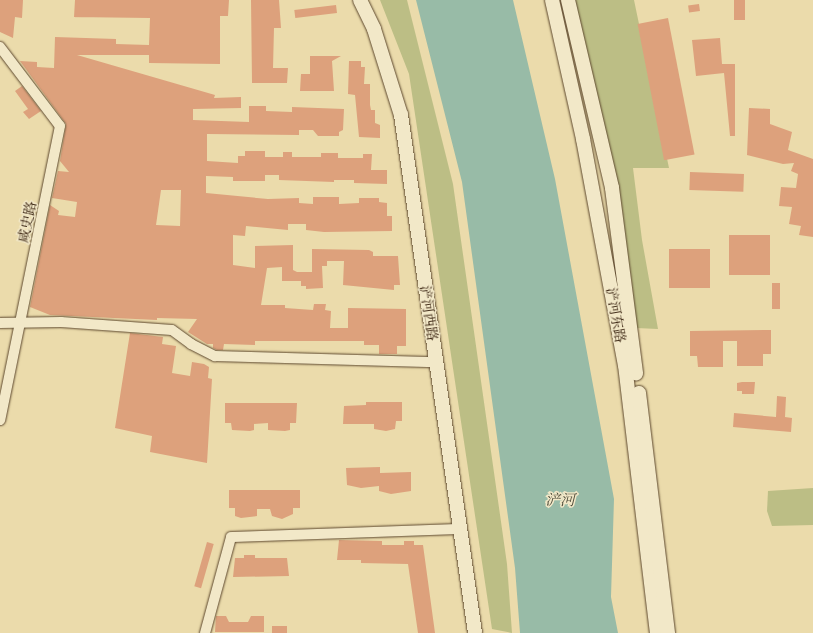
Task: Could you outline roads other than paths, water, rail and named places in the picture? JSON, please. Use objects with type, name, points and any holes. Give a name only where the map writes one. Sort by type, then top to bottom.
[{"type":"street","name":"浐河西路","points":[[360,0],[374,29],[401,115],[475,633]]},
{"type":"street","name":"浐河东路","points":[[552,0],[588,162],[625,365],[657,633]]},
{"type":"street","name":"浐河东路","points":[[568,0],[612,188],[655,509],[668,633]]},
{"type":"street","name":"咸史路","points":[[0,47],[60,126],[0,420]]},
{"type":"street","points":[[0,323],[61,322],[172,330],[191,344],[215,356],[436,362]]},
{"type":"street","points":[[205,633],[231,537],[460,529]]},
{"type":"water","name":"浐河","points":[[416,0],[513,0],[555,179],[614,499],[611,597],[618,633],[520,633],[515,568],[462,182]]}]
